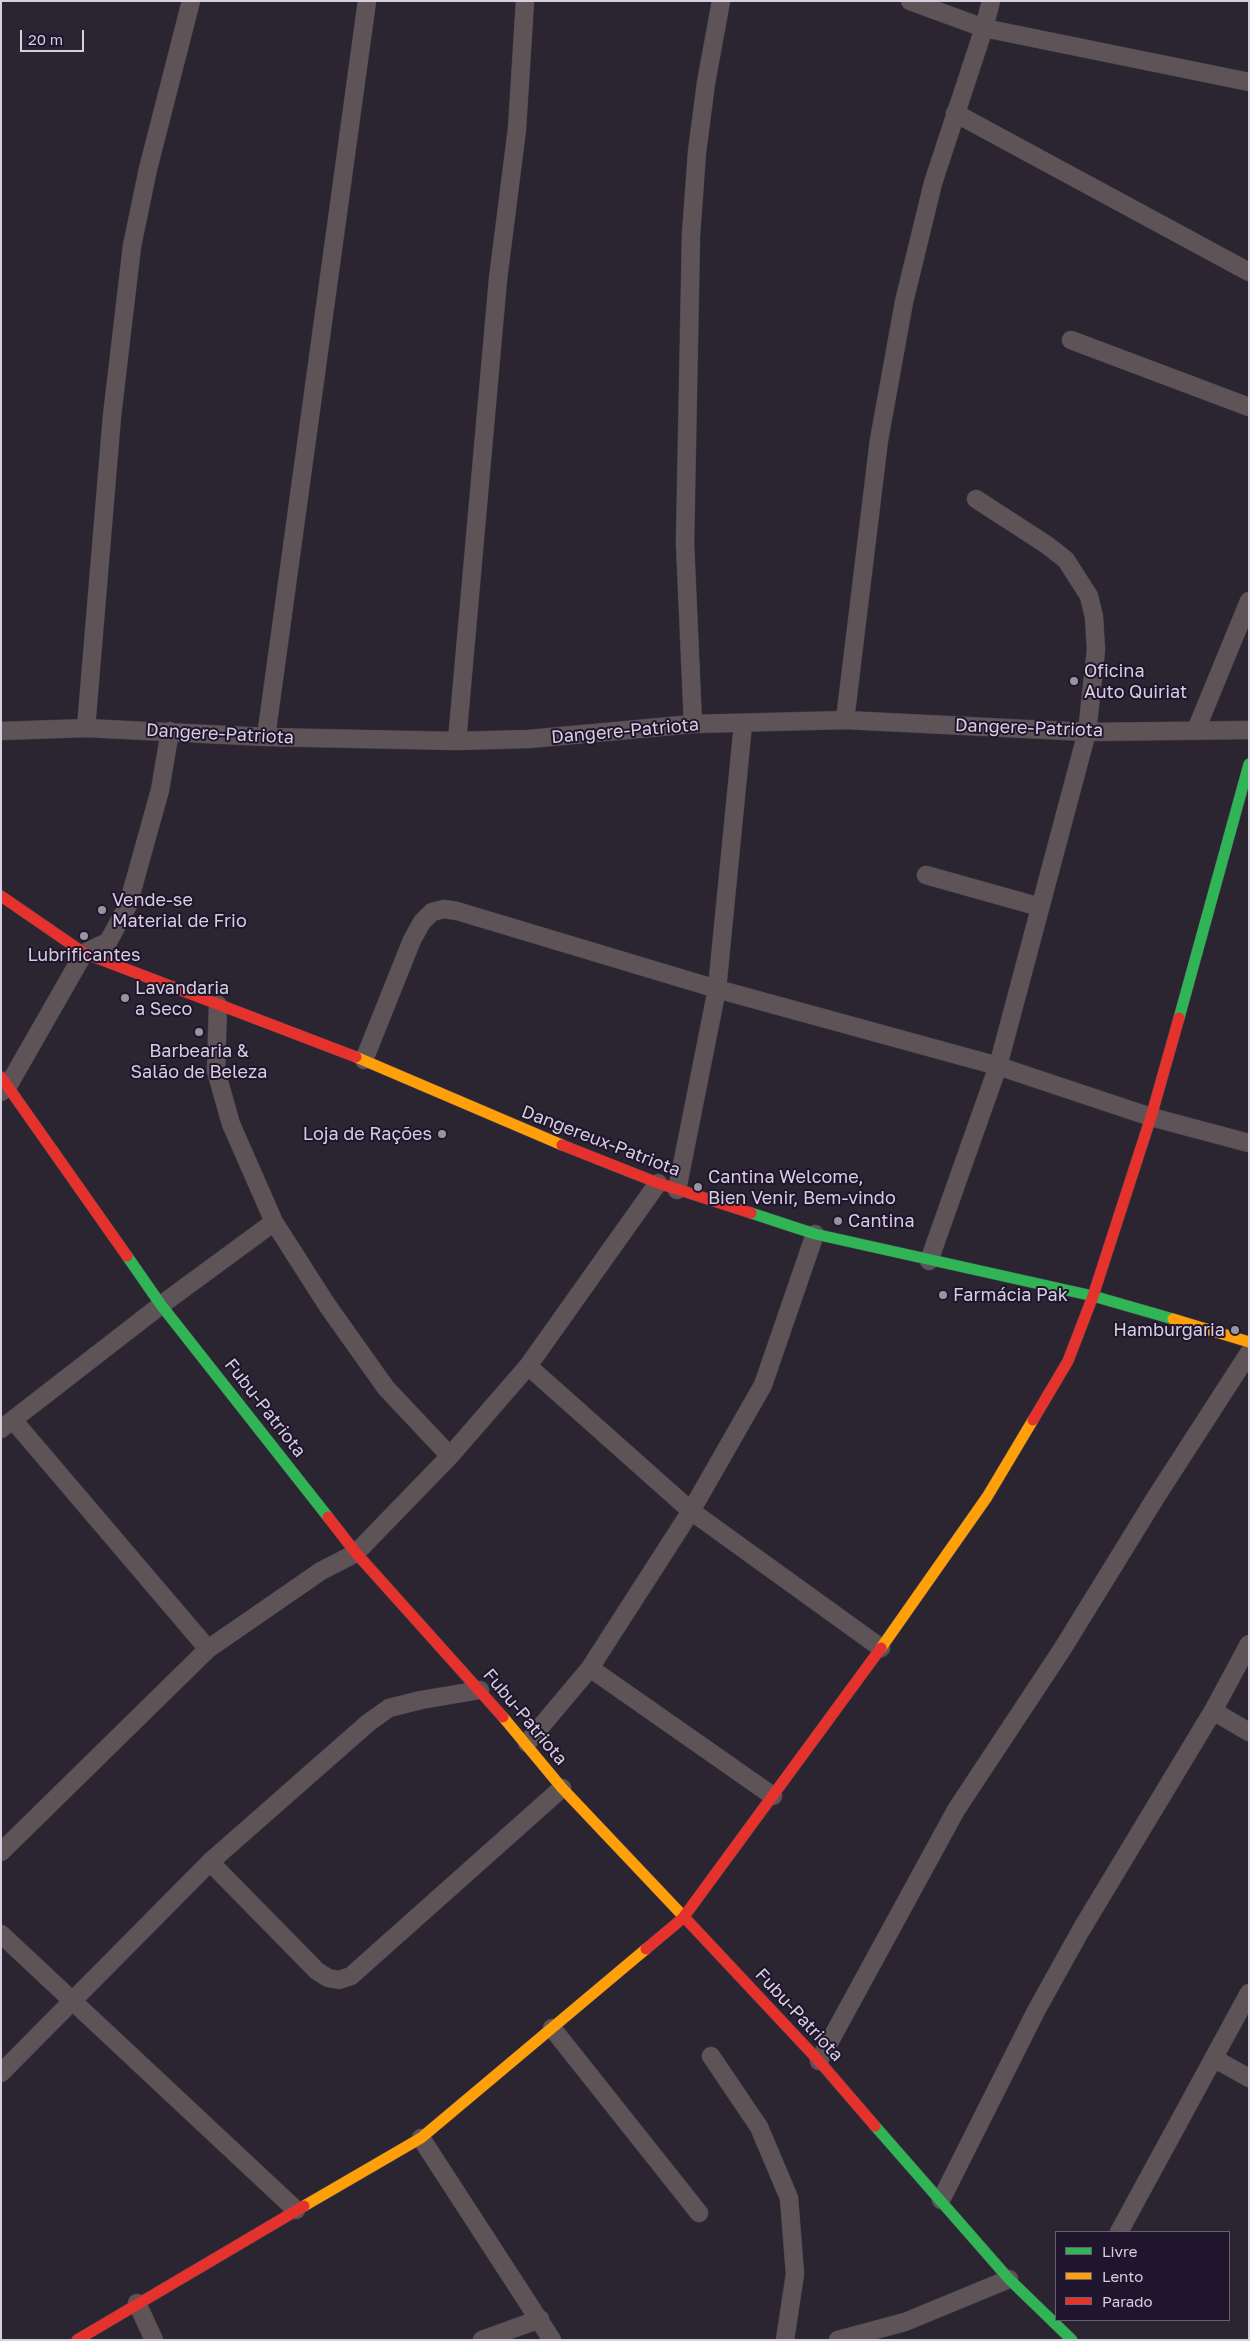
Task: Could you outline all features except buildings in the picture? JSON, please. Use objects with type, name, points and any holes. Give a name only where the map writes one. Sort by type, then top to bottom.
[{"type":"street","points":[[86,728],[112,416],[132,246],[148,169],[191,1]]},
{"type":"street","points":[[266,737],[367,1]]},
{"type":"street","points":[[456,741],[497,288],[517,129],[525,1]]},
{"type":"street","points":[[693,724],[685,543],[691,235],[697,152],[706,83],[721,1]]},
{"type":"street","points":[[910,1],[984,28],[1249,82]]},
{"type":"street","points":[[845,720],[879,440],[904,302],[933,183],[984,28],[990,1]]},
{"type":"street","points":[[955,113],[1249,272]]},
{"type":"street","points":[[1071,340],[1249,407]]},
{"type":"street","points":[[929,1261],[998,1066],[1087,732],[1096,650],[1094,617],[1089,596],[1066,560],[1047,544],[976,499]]},
{"type":"street","points":[[1196,730],[1249,601]]},
{"type":"street","name":"Dangere-Patriota","points":[[1,731],[86,728],[266,737],[456,741],[529,739],[693,724],[845,720],[1087,732],[1249,730]]},
{"type":"street","points":[[677,1190],[718,989],[743,724]]},
{"type":"street","points":[[4,1085],[84,953],[108,942],[128,905],[160,790],[170,731]]},
{"type":"street","points":[[77,2340],[137,2303],[421,2138],[683,1918],[881,1648],[999,1479],[1064,1369],[1093,1296],[1151,1117],[1249,764]]},
{"type":"street","points":[[926,875],[1040,907]]},
{"type":"street","name":"Dangereux-Patriota","points":[[1,896],[84,953],[364,1060],[519,1128],[677,1190],[815,1234],[929,1261],[1093,1296],[1249,1342]]},
{"type":"street","points":[[364,1060],[412,940],[432,912],[444,909],[457,911],[718,989],[998,1066],[1151,1117],[1249,1143]]},
{"type":"street","points":[[218,1005],[216,1071],[232,1124],[274,1222],[327,1305],[386,1388],[450,1456]]},
{"type":"street","name":"Fubu-Patriota","points":[[4,1085],[161,1305],[356,1553],[527,1743],[562,1788],[819,2061],[1009,2279],[1055,2319]]},
{"type":"street","points":[[1,1852],[208,1649],[321,1571],[356,1553],[450,1456],[528,1366],[658,1183]]},
{"type":"street","points":[[208,1649],[7,1424],[161,1305],[274,1222]]},
{"type":"street","points":[[527,1743],[590,1668],[691,1511],[763,1386],[815,1234]]},
{"type":"street","points":[[819,2061],[956,1810],[1063,1648],[1156,1497],[1249,1352]]},
{"type":"street","points":[[528,1366],[691,1511],[881,1648]]},
{"type":"street","points":[[941,2200],[1036,2011],[1072,1946],[1213,1711],[1249,1644]]},
{"type":"street","points":[[590,1668],[773,1796]]},
{"type":"street","points":[[1,2073],[210,1862],[368,1723],[390,1708],[421,1700],[480,1690]]},
{"type":"street","points":[[1213,1711],[1249,1732]]},
{"type":"street","points":[[210,1862],[317,1971],[328,1978],[338,1980],[351,1976],[562,1788]]},
{"type":"street","points":[[1,1934],[296,2210]]},
{"type":"street","points":[[1120,2231],[1215,2059],[1249,1993]]},
{"type":"street","points":[[552,2028],[699,2213]]},
{"type":"street","points":[[710,2056],[759,2127],[789,2198],[795,2274],[785,2340]]},
{"type":"street","points":[[1215,2059],[1249,2078]]},
{"type":"street","points":[[421,2138],[552,2340]]},
{"type":"street","points":[[838,2340],[905,2322],[1009,2279]]},
{"type":"street","points":[[137,2303],[154,2340]]},
{"type":"street","points":[[482,2340],[540,2319]]},
{"type":"street","name":"Fubu-Patriota","points":[[1057,2321],[1069,2331]]},
{"type":"traffic: fast","points":[[1179,1018],[1249,764]]},
{"type":"traffic: fast","points":[[751,1213],[815,1234],[1093,1296],[1173,1319]]},
{"type":"traffic: fast","points":[[127,1256],[161,1305],[328,1517]]},
{"type":"traffic: fast","points":[[875,2126],[1009,2279],[1072,2340]]},
{"type":"traffic: slow","points":[[356,1057],[562,1145]]},
{"type":"traffic: slow","points":[[1173,1319],[1249,1342]]},
{"type":"traffic: slow","points":[[881,1648],[987,1497],[1033,1420]]},
{"type":"traffic: slow","points":[[503,1717],[562,1788],[685,1918]]},
{"type":"traffic: slow","points":[[304,2206],[421,2138],[646,1949]]},
{"type":"traffic: jam","points":[[1,896],[84,953],[356,1057]]},
{"type":"traffic: jam","points":[[1033,1420],[1068,1361],[1093,1296],[1151,1117],[1179,1018]]},
{"type":"traffic: jam","points":[[1,1077],[127,1256]]},
{"type":"traffic: jam","points":[[562,1145],[658,1183],[751,1213]]},
{"type":"traffic: jam","points":[[328,1517],[356,1553],[503,1717]]},
{"type":"traffic: jam","points":[[646,1949],[683,1918],[881,1648]]},
{"type":"traffic: jam","points":[[685,1918],[819,2061],[875,2126]]},
{"type":"traffic: jam","points":[[77,2340],[304,2206]]},
{"type":"place","name":"Oficina Auto Quiriat","points":[[1074,681]]},
{"type":"place","name":"Vende-se Material de Frio","points":[[102,910]]},
{"type":"place","name":"Lubrificantes","points":[[84,936]]},
{"type":"place","name":"Lavandaria a Seco","points":[[125,998]]},
{"type":"place","name":"Barbearia & Salão de Beleza","points":[[199,1032]]},
{"type":"place","name":"Loja de Rações","points":[[442,1134]]},
{"type":"place","name":"Cantina Welcome, Bien Venir, Bem-vindo","points":[[698,1187]]},
{"type":"place","name":"Cantina","points":[[838,1221]]},
{"type":"place","name":"Farmácia Pak","points":[[943,1295]]},
{"type":"place","name":"Hamburgaria","points":[[1235,1330]]}]
